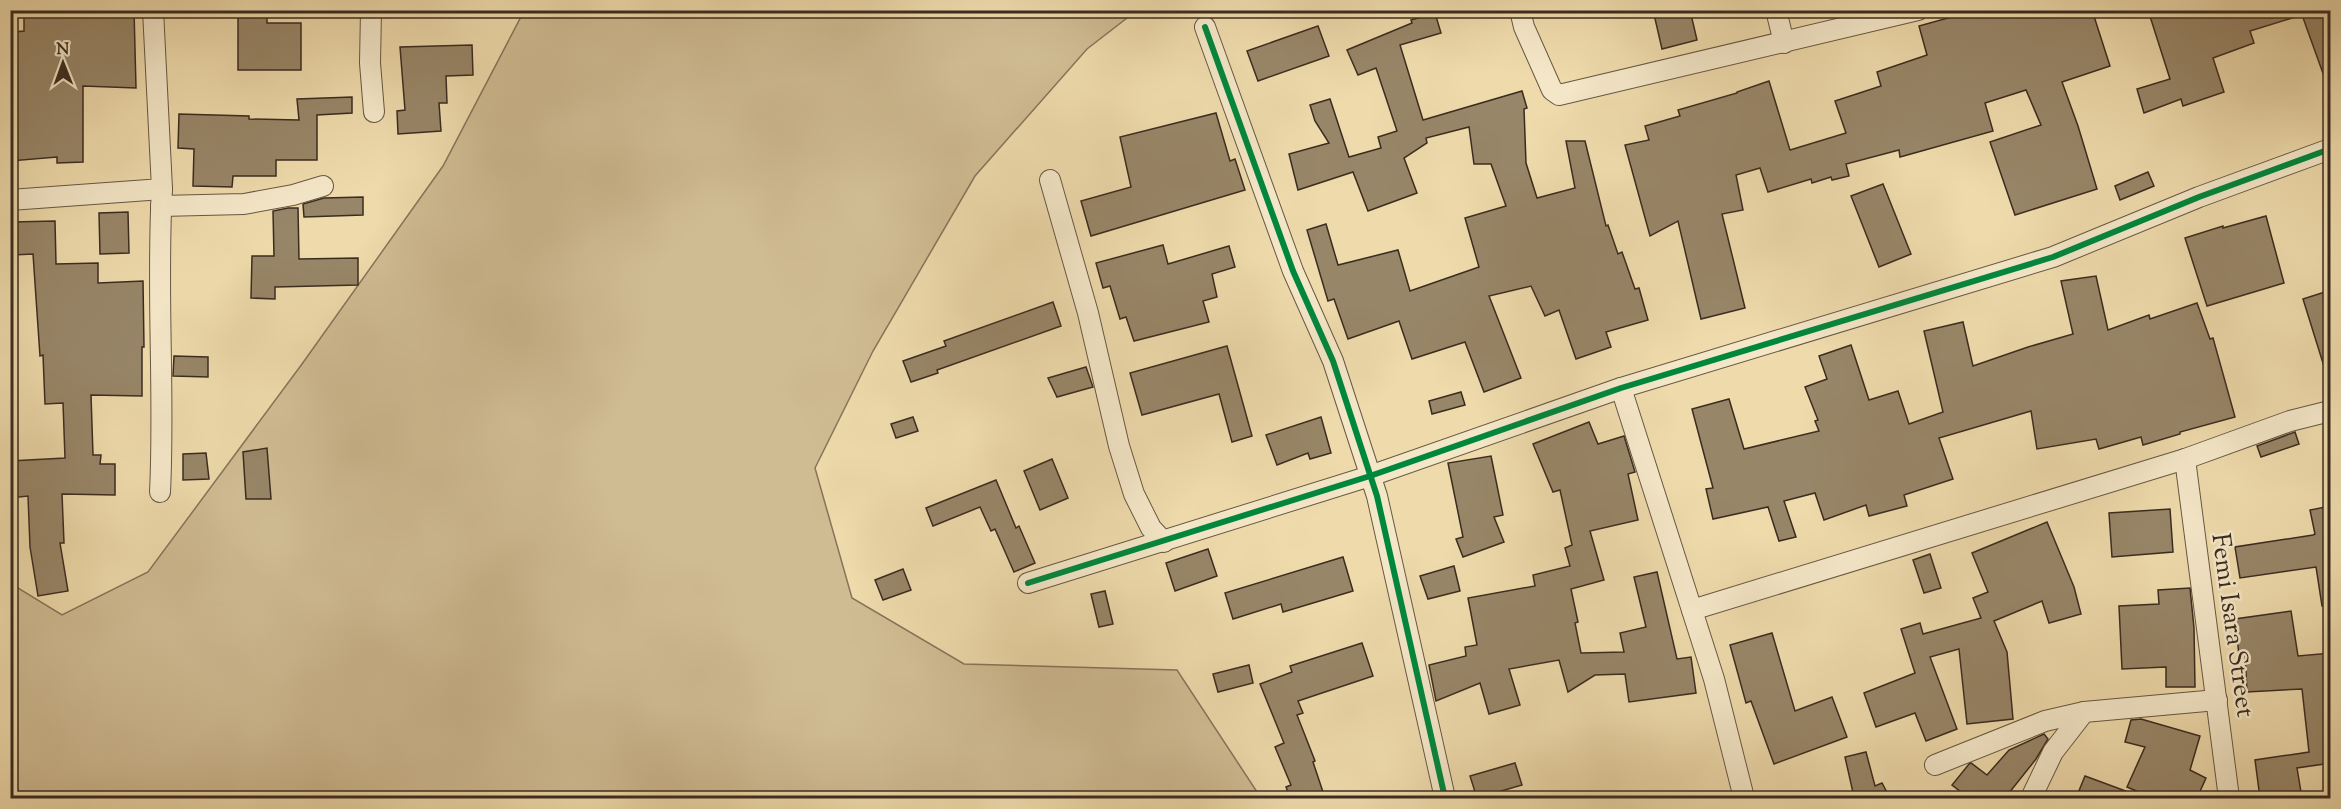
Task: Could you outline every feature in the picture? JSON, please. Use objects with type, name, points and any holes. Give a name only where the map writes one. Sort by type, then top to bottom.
[{"type":"street","points":[[153,10],[161,198],[159,321],[162,439],[160,492]]},
{"type":"street","points":[[371,10],[370,63],[374,112]]},
{"type":"street","points":[[1520,10],[1524,27],[1552,90],[1560,95],[1918,10]]},
{"type":"street","points":[[1776,10],[1784,43]]},
{"type":"street","points":[[1205,27],[1293,271],[1333,362],[1371,476],[1389,542],[1446,798]]},
{"type":"street","points":[[1028,583],[1371,476],[1621,388],[2053,256],[2199,197],[2331,149]]},
{"type":"street","points":[[1050,180],[1088,313],[1119,446],[1134,494],[1151,528],[1164,542]]},
{"type":"street","points":[[10,200],[161,198],[244,204],[293,195],[323,186]]},
{"type":"street","points":[[1621,388],[1713,679],[1744,798]]},
{"type":"street","points":[[1692,610],[2185,459],[2290,421],[2331,411]]},
{"type":"street","name":"Femi Isara Street","points":[[2185,459],[2229,798]]},
{"type":"street","points":[[1935,765],[2045,721],[2084,712],[2217,700]]},
{"type":"street","points":[[2031,798],[2053,752],[2084,712]]},
{"type":"shaded area","points":[[524,11],[1136,11],[1087,49],[975,176],[873,351],[815,468],[852,598],[964,664],[1177,670],[1261,798],[11,798],[10,583],[62,615],[148,572],[302,364],[443,166]]},
{"type":"building","points":[[24,10],[134,10],[136,88],[83,86],[83,162],[57,163],[57,157],[10,161],[10,35],[24,31]]},
{"type":"building","points":[[238,10],[267,10],[267,23],[301,23],[301,70],[238,70]]},
{"type":"building","points":[[1653,10],[1690,10],[1697,40],[1662,49]]},
{"type":"building","points":[[1965,10],[2092,10],[2110,66],[2062,82],[2097,189],[2015,215],[1990,142],[2041,125],[2026,90],[1985,103],[1993,131],[1900,157],[1899,150],[1846,164],[1849,176],[1832,180],[1831,177],[1812,183],[1811,179],[1768,192],[1760,168],[1736,175],[1743,210],[1722,214],[1745,308],[1701,319],[1678,221],[1650,236],[1625,145],[1649,140],[1645,126],[1680,116],[1678,110],[1769,81],[1790,150],[1846,133],[1835,101],[1881,86],[1877,72],[1927,55],[1919,26],[1966,13]]},
{"type":"building","points":[[2148,10],[2331,10],[2331,90],[2329,90],[2302,15],[2250,31],[2254,43],[2213,58],[2224,92],[2183,106],[2181,99],[2144,113],[2137,89],[2170,79]]},
{"type":"building","points":[[1435,13],[1441,33],[1400,45],[1423,120],[1522,91],[1527,108],[1524,109],[1526,163],[1537,198],[1575,188],[1566,141],[1585,141],[1606,226],[1608,225],[1618,254],[1622,252],[1635,289],[1639,288],[1648,320],[1606,332],[1611,347],[1576,359],[1559,310],[1545,316],[1531,286],[1489,296],[1521,378],[1484,392],[1465,342],[1412,359],[1399,321],[1348,339],[1334,299],[1328,301],[1307,230],[1326,224],[1338,265],[1398,250],[1410,291],[1479,267],[1465,218],[1506,206],[1491,164],[1474,164],[1469,127],[1426,138],[1427,143],[1404,158],[1417,193],[1368,211],[1353,172],[1298,190],[1289,154],[1329,143],[1315,121],[1310,105],[1330,99],[1349,157],[1381,148],[1378,137],[1397,131],[1376,68],[1358,75],[1347,50],[1412,23],[1411,20]]},
{"type":"building","points":[[1318,26],[1329,56],[1258,81],[1247,51]]},
{"type":"building","points":[[472,45],[473,75],[446,76],[447,103],[439,103],[441,131],[398,134],[397,111],[405,110],[400,47]]},
{"type":"building","points":[[352,97],[352,113],[317,115],[317,160],[276,160],[276,176],[233,176],[232,187],[193,186],[194,149],[178,148],[179,114],[299,120],[297,99]]},
{"type":"building","points":[[1216,113],[1230,161],[1235,159],[1245,190],[1091,236],[1081,201],[1131,187],[1120,137]]},
{"type":"building","points":[[2148,172],[2154,186],[2120,200],[2115,186]]},
{"type":"building","points":[[1883,184],[1911,254],[1879,267],[1851,196]]},
{"type":"building","points":[[363,197],[363,215],[304,217],[303,204],[324,198]]},
{"type":"building","points":[[298,208],[299,259],[358,258],[358,285],[275,287],[275,299],[251,298],[252,256],[274,256],[273,211]]},
{"type":"building","points":[[128,212],[129,253],[100,254],[99,213]]},
{"type":"building","points":[[2266,216],[2284,283],[2207,306],[2185,238]]},
{"type":"building","points":[[55,221],[56,264],[98,263],[98,283],[143,281],[142,396],[91,395],[93,455],[101,455],[100,464],[115,464],[115,495],[62,494],[64,543],[60,543],[68,591],[38,596],[30,547],[28,496],[10,498],[10,461],[65,458],[63,403],[45,404],[43,355],[40,356],[33,254],[13,255],[12,222]]},
{"type":"building","points":[[1163,245],[1168,264],[1229,246],[1235,267],[1212,274],[1217,297],[1203,301],[1209,322],[1134,341],[1126,317],[1120,319],[1110,286],[1103,288],[1096,263]]},
{"type":"building","points":[[2096,276],[2108,330],[2149,315],[2150,319],[2197,303],[2210,339],[2213,338],[2235,417],[2143,445],[2141,437],[2099,449],[2096,439],[2037,449],[2031,411],[1939,438],[1953,479],[1904,495],[1907,506],[1869,516],[1866,505],[1824,520],[1815,493],[1784,501],[1796,537],[1779,541],[1768,507],[1713,519],[1706,489],[1713,488],[1692,409],[1729,399],[1744,449],[1819,431],[1815,421],[1818,420],[1805,387],[1827,379],[1819,356],[1851,345],[1869,400],[1898,391],[1909,424],[1943,412],[1924,331],[1963,322],[1973,366],[2073,334],[2061,281]]},
{"type":"building","points":[[2331,290],[2331,376],[2327,376],[2303,299]]},
{"type":"building","points":[[1053,302],[1061,326],[937,370],[938,373],[911,382],[903,361],[946,346],[944,341]]},
{"type":"building","points":[[1227,346],[1252,436],[1232,442],[1219,394],[1142,415],[1130,373]]},
{"type":"building","points":[[174,356],[208,357],[208,377],[173,376]]},
{"type":"building","points":[[1086,367],[1093,387],[1057,397],[1048,378]]},
{"type":"building","points":[[1461,392],[1465,405],[1432,414],[1429,401]]},
{"type":"building","points":[[913,417],[918,431],[896,438],[891,424]]},
{"type":"building","points":[[1321,417],[1331,453],[1310,459],[1308,453],[1277,465],[1266,435]]},
{"type":"building","points":[[1589,422],[1598,444],[1624,436],[1635,472],[1628,474],[1638,520],[1590,531],[1604,580],[1571,589],[1578,622],[1575,623],[1581,653],[1624,652],[1620,633],[1646,627],[1634,577],[1657,572],[1677,659],[1691,657],[1696,693],[1629,702],[1625,674],[1595,675],[1568,692],[1559,660],[1509,669],[1520,705],[1489,714],[1480,683],[1436,701],[1429,665],[1466,656],[1465,647],[1477,645],[1468,598],[1535,586],[1533,575],[1570,566],[1565,548],[1572,545],[1560,490],[1553,492],[1533,444]]},
{"type":"building","points":[[2295,432],[2299,444],[2261,457],[2257,446]]},
{"type":"building","points":[[267,448],[271,499],[246,499],[243,452]]},
{"type":"building","points":[[206,453],[209,479],[183,480],[183,454]]},
{"type":"building","points":[[1491,456],[1503,515],[1494,517],[1504,542],[1463,557],[1456,539],[1463,537],[1448,463]]},
{"type":"building","points":[[1052,459],[1068,498],[1040,510],[1024,471]]},
{"type":"building","points":[[996,480],[1016,528],[1019,526],[1035,563],[1014,572],[995,529],[991,531],[980,507],[933,526],[926,508]]},
{"type":"building","points":[[2331,506],[2331,605],[2322,606],[2316,567],[2240,578],[2235,547],[2313,535],[2315,534],[2310,510]]},
{"type":"building","points":[[2170,509],[2173,552],[2112,557],[2109,513]]},
{"type":"building","points":[[2047,522],[2074,587],[2081,614],[2049,623],[2042,601],[1994,621],[2007,652],[2013,719],[1967,724],[1959,649],[1930,657],[1957,729],[1926,741],[1915,713],[1876,727],[1864,693],[1915,673],[1901,629],[1920,623],[1923,634],[1981,618],[1973,598],[1988,592],[1972,553]]},
{"type":"building","points":[[1208,549],[1217,576],[1175,591],[1166,563]]},
{"type":"building","points":[[1930,554],[1941,588],[1924,593],[1913,560]]},
{"type":"building","points":[[1343,557],[1353,591],[1283,612],[1281,604],[1233,619],[1225,593]]},
{"type":"building","points":[[1454,566],[1460,591],[1428,599],[1420,576]]},
{"type":"building","points":[[903,569],[911,590],[883,600],[875,580]]},
{"type":"building","points":[[2190,588],[2194,628],[2195,687],[2166,687],[2166,667],[2122,669],[2119,606],[2159,604],[2158,590]]},
{"type":"building","points":[[1105,591],[1113,624],[1099,627],[1091,594]]},
{"type":"building","points":[[2291,611],[2298,656],[2331,653],[2331,763],[2297,768],[2302,798],[2260,798],[2255,760],[2309,752],[2302,689],[2247,692],[2245,654],[2239,655],[2235,619]]},
{"type":"building","points":[[1772,633],[1795,711],[1832,697],[1847,737],[1774,764],[1751,701],[1746,703],[1730,645]]},
{"type":"building","points":[[1362,643],[1373,676],[1298,701],[1303,713],[1297,715],[1315,761],[1313,762],[1325,798],[1290,798],[1286,787],[1291,785],[1275,747],[1284,743],[1260,684],[1292,672],[1290,666]]},
{"type":"building","points":[[1249,665],[1253,683],[1218,692],[1213,674]]},
{"type":"building","points":[[2141,719],[2200,736],[2190,770],[2206,778],[2197,798],[2153,798],[2127,787],[2145,747],[2125,742],[2131,720]]},
{"type":"building","points":[[2044,734],[2048,739],[2036,759],[2005,798],[1969,798],[1952,785],[1969,764],[1971,763],[1987,775],[2009,750]]},
{"type":"building","points":[[1866,752],[1875,786],[1882,783],[1890,798],[1850,798],[1854,797],[1845,757]]},
{"type":"building","points":[[1515,763],[1522,785],[1477,798],[1470,776]]},
{"type":"building","points":[[2085,776],[2142,797],[2142,798],[2076,798]]},
{"type":"cycle path","points":[[1205,27],[1293,271],[1333,361],[1377,496],[1445,798]]},
{"type":"cycle path","points":[[1028,583],[1370,476],[1621,388],[2053,257],[2199,197],[2330,149]]}]
